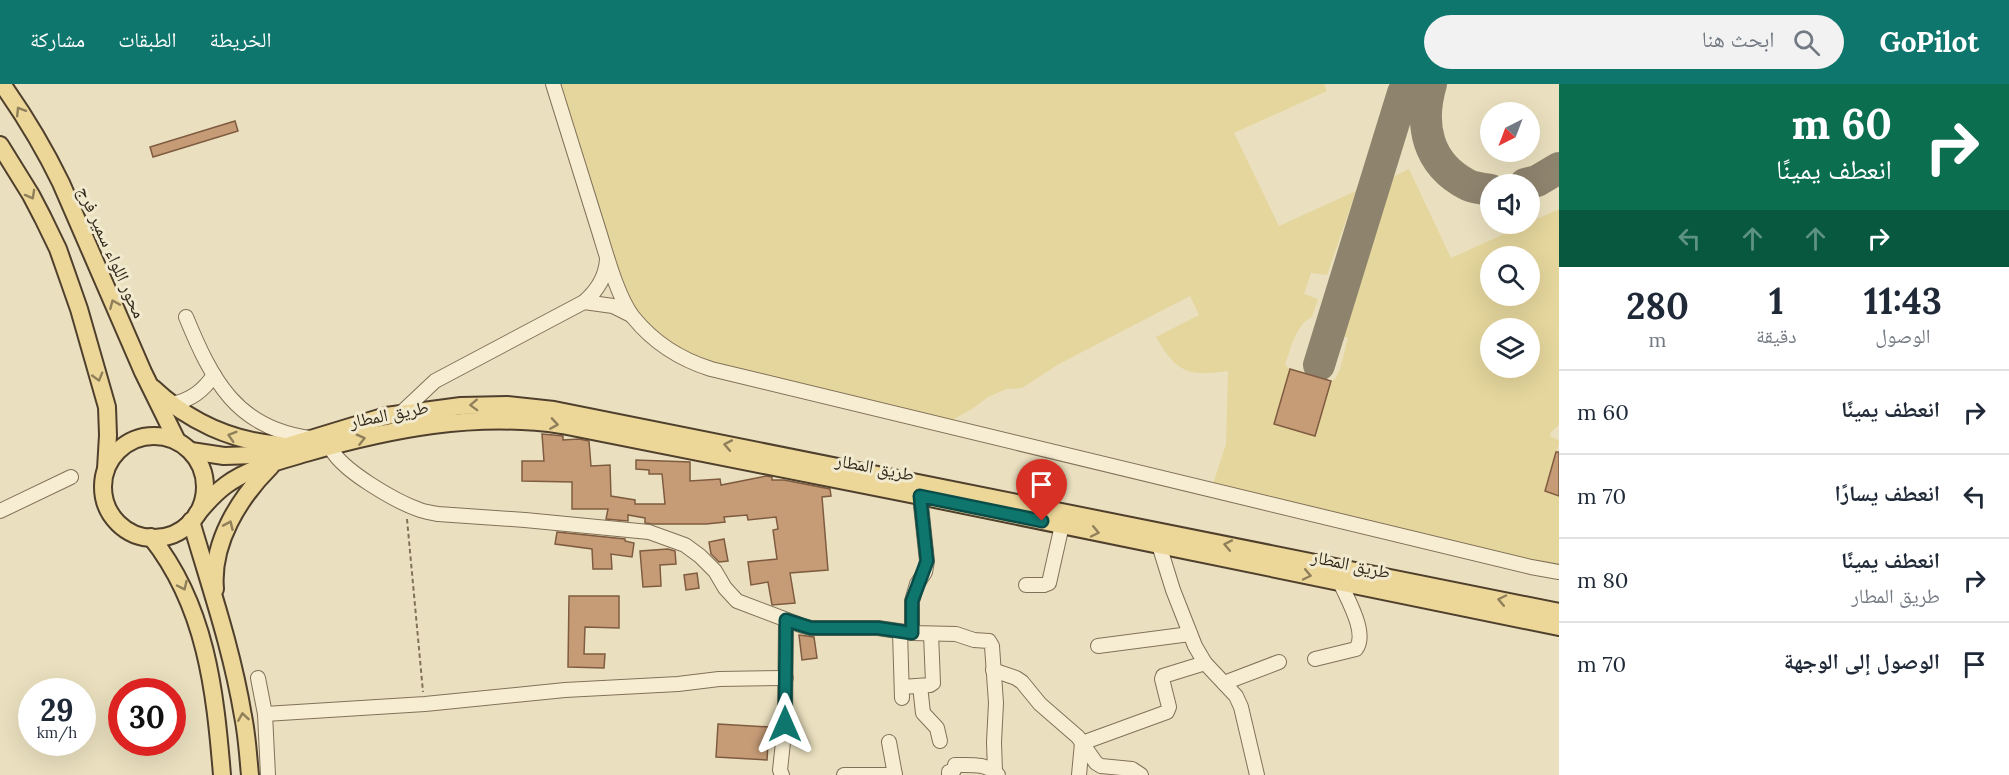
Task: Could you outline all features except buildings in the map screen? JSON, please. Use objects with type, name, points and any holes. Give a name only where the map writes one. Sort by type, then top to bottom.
[{"type":"main road","name":"محور اللواء سمير فرج","points":[[2,84],[48,156],[147,381],[177,441]]},
{"type":"main road","points":[[0,145],[31,195],[58,249],[79,309],[106,407],[108,435],[103,488],[104,498],[113,516],[127,530],[136,534],[151,537],[165,536],[175,533],[194,518],[204,496],[204,477],[197,460],[177,441],[156,436],[135,439],[117,451],[106,469]]},
{"type":"main road","points":[[147,381],[172,404],[201,423],[222,433],[255,442],[290,446]]},
{"type":"main road","name":"طريق المطار","points":[[194,518],[210,498],[225,485],[243,475],[274,464],[403,421],[461,406],[523,406],[554,410],[1285,563],[1559,612]]},
{"type":"main road","name":"طريق المطار","points":[[191,452],[224,456],[258,455],[352,426],[403,421],[530,420],[1159,545],[1285,563],[1340,582],[1559,627]]},
{"type":"main road","points":[[216,602],[214,580],[224,536],[244,496],[274,464]]},
{"type":"main road","points":[[194,518],[244,717],[250,775]]},
{"type":"main road","points":[[151,537],[175,570],[192,608],[212,690],[218,725],[222,775]]},
{"type":"street","points":[[553,84],[622,298],[631,315],[656,342],[691,363],[1559,572]]},
{"type":"street","points":[[403,421],[435,381],[584,302],[601,282],[607,256]]},
{"type":"street","points":[[584,302],[613,306],[631,315]]},
{"type":"street","points":[[186,317],[214,375],[230,398],[252,417],[271,428],[291,435],[313,438]]},
{"type":"street","points":[[172,404],[182,402],[201,391],[214,375]]},
{"type":"street","points":[[330,446],[338,459],[357,475],[406,504],[421,510],[438,514],[649,532],[685,545],[715,571],[725,588],[737,601],[811,628],[878,628],[931,634],[956,634],[989,641],[992,646],[996,703],[994,742],[996,773]]},
{"type":"street","points":[[0,511],[71,477]]},
{"type":"street","points":[[920,496],[927,561],[912,601],[906,632],[902,693],[933,683],[931,634]]},
{"type":"street","points":[[1026,585],[1049,583],[1062,525]]},
{"type":"street","points":[[1159,545],[1194,646],[1205,663],[1236,696],[1241,707],[1257,775]]},
{"type":"street","points":[[1315,659],[1356,649],[1361,640],[1359,629],[1340,582]]},
{"type":"street","points":[[782,775],[780,770],[785,724],[786,620]]},
{"type":"street","points":[[1098,646],[1190,634]]},
{"type":"street","points":[[1224,683],[1279,662]]},
{"type":"street","points":[[1082,742],[1167,712],[1163,676],[1205,663]]},
{"type":"street","points":[[993,670],[1023,682],[1040,704],[1082,742],[1101,766],[1132,769],[1141,775]]},
{"type":"street","points":[[258,678],[265,714],[268,775]]},
{"type":"street","points":[[265,714],[425,704],[664,678],[786,678]]},
{"type":"street","points":[[920,686],[923,713],[937,728],[940,741]]},
{"type":"street","points":[[844,775],[895,775],[889,742]]},
{"type":"street","points":[[1079,775],[1082,742]]},
{"type":"street","points":[[952,764],[985,766],[996,773]]},
{"type":"path","points":[[406,504],[425,704]]},
{"type":"sand","points":[[560,84],[1324,84],[1327,91],[1234,133],[1279,226],[1356,191],[1327,275],[1311,273],[1304,294],[1318,299],[1312,317],[1301,326],[1292,345],[1285,365],[1290,369],[1274,424],[1315,436],[1331,381],[1335,379],[1340,369],[1348,338],[1341,335],[1391,178],[1409,169],[1451,258],[1504,234],[1540,234],[1540,218],[1559,209],[1559,425],[1550,436],[1559,443],[1545,491],[1559,496],[1559,566],[1524,560],[1213,484],[1226,444],[1228,371],[1203,373],[1184,369],[1170,358],[1156,337],[1199,315],[1190,296],[1059,364],[1022,388],[1007,389],[988,397],[951,421],[713,366],[683,351],[659,335],[631,301],[623,285]]},
{"type":"taxiway","points":[[1431,84],[1426,114],[1430,142],[1435,155],[1454,176],[1468,185],[1480,188]]},
{"type":"taxiway","points":[[1319,365],[1403,93]]},
{"type":"taxiway","points":[[1540,179],[1559,168]]},
{"type":"route","points":[[785,724],[786,620],[811,628],[878,628],[912,633],[912,601],[917,584],[925,572],[927,561],[920,496],[1042,521]]}]
